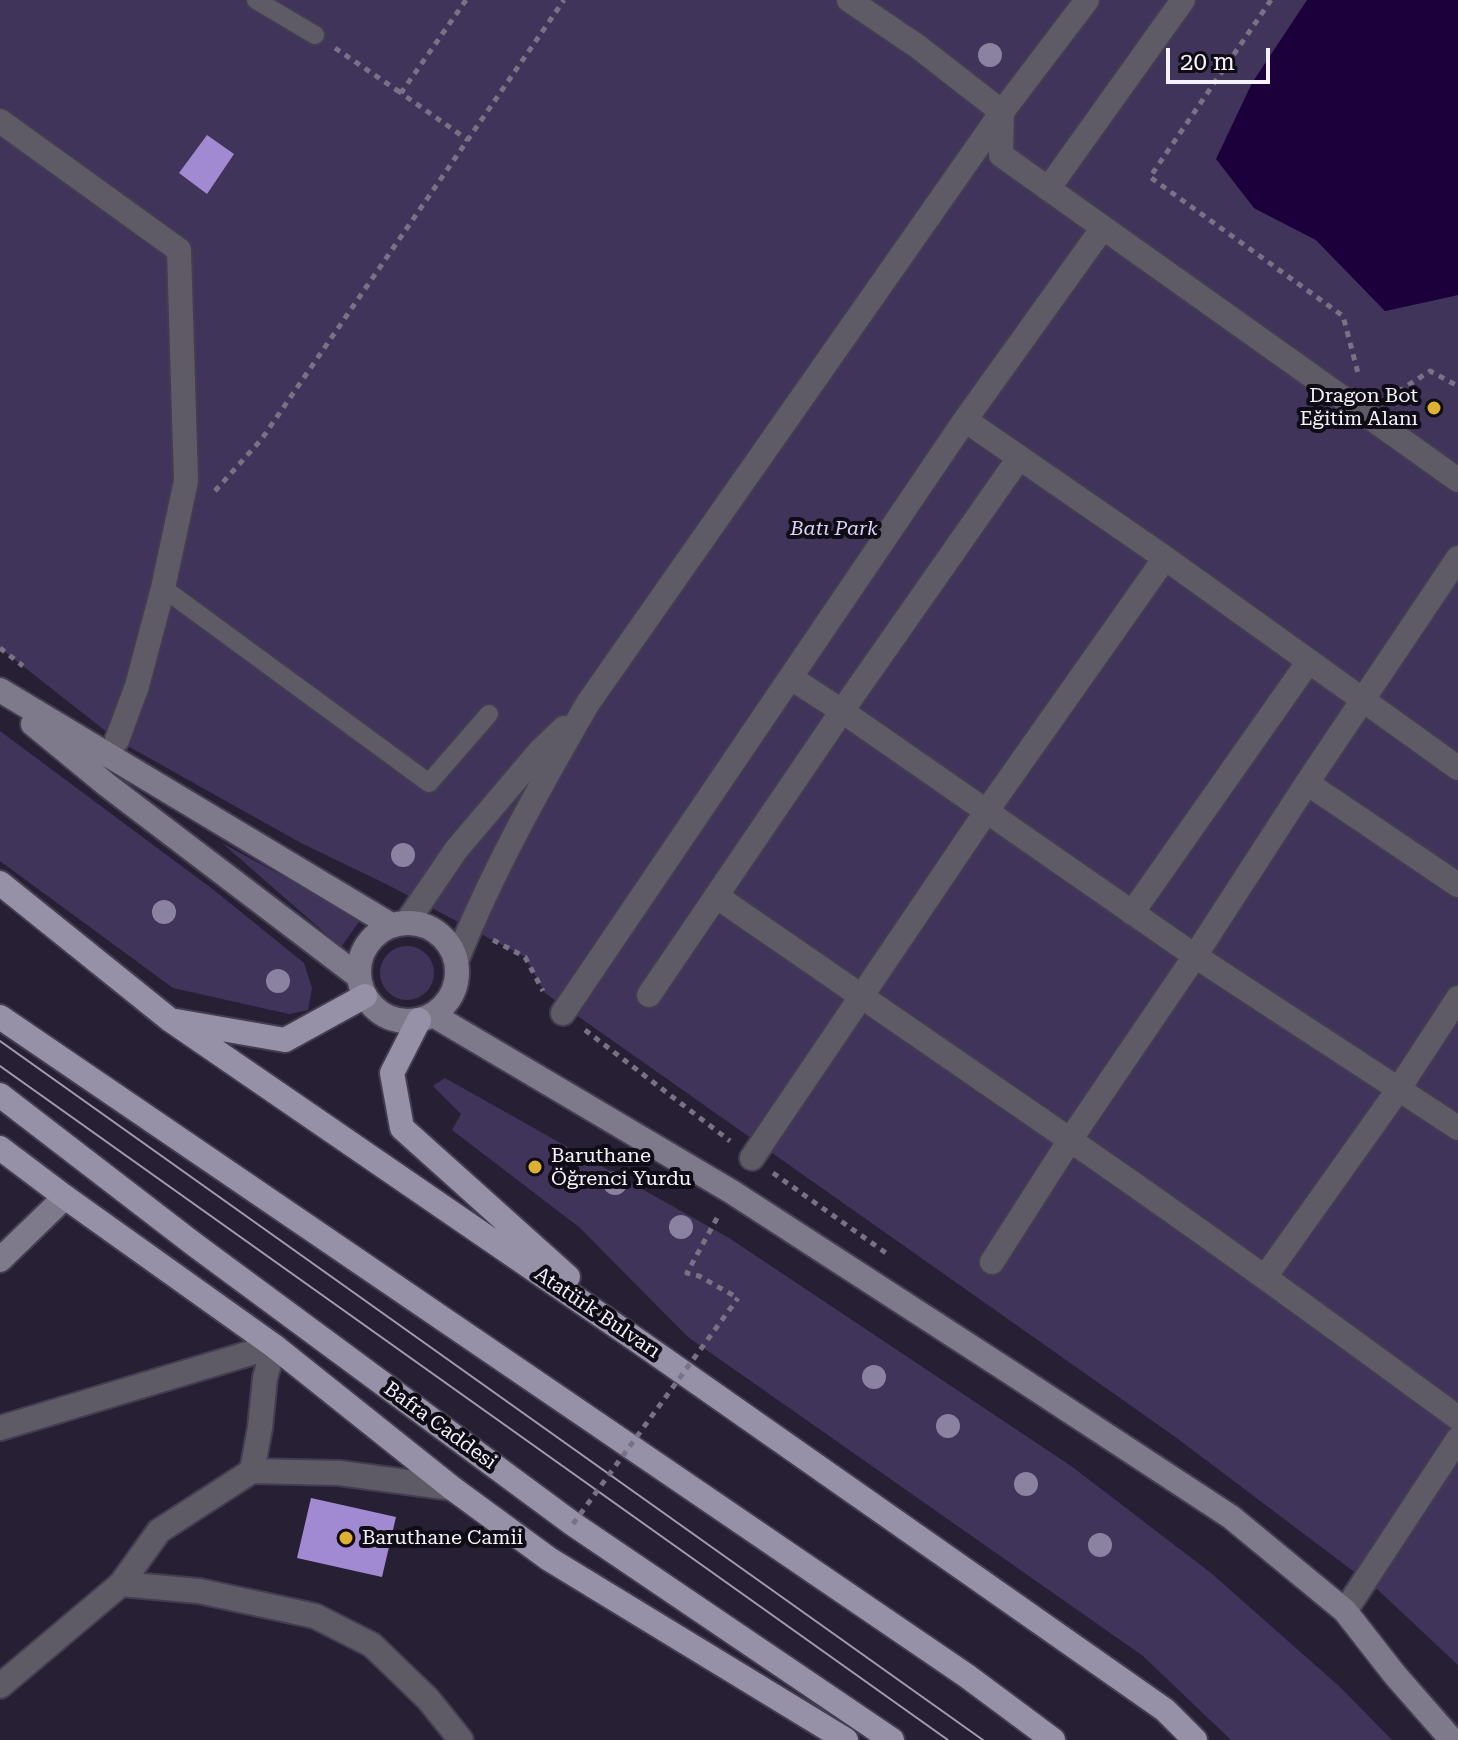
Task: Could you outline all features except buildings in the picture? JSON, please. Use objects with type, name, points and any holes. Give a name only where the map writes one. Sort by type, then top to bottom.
[{"type":"main road","points":[[0,690],[399,923]]},
{"type":"main road","points":[[0,697],[362,986],[379,1012],[398,1020],[426,1018],[732,1192],[1231,1517],[1345,1611],[1452,1740]]},
{"type":"main road","name":"Atatürk Bulvarı","points":[[0,883],[169,1019],[641,1343],[1165,1710],[1195,1740]]},
{"type":"main road","points":[[362,986],[360,960],[366,945],[377,933],[399,923],[424,924],[439,932],[450,944],[457,959],[455,991],[446,1004],[426,1018],[392,1073],[402,1128],[641,1343]]},
{"type":"main road","points":[[169,1019],[285,1040],[362,986]]},
{"type":"main road","points":[[0,1017],[967,1676],[1053,1740]]},
{"type":"main road","name":"Bafra Caddesi","points":[[0,1095],[195,1245],[573,1524],[892,1740]]},
{"type":"main road","name":"Bafra Caddesi","points":[[0,1148],[274,1346],[452,1488],[549,1559],[846,1740]]},
{"type":"main road","points":[[0,1260],[65,1197]]},
{"type":"street","points":[[849,0],[917,46],[1002,112]]},
{"type":"street","points":[[457,959],[529,807],[588,703],[1002,112],[1087,0]]},
{"type":"street","points":[[1048,189],[1183,0]]},
{"type":"street","points":[[1002,112],[1001,155],[1458,480]]},
{"type":"street","points":[[0,121],[179,250],[186,481],[163,588],[137,686],[117,740]]},
{"type":"street","points":[[563,1013],[965,420],[1102,229]]},
{"type":"street","points":[[965,420],[1165,558],[1458,768]]},
{"type":"street","points":[[649,995],[1019,458]]},
{"type":"street","points":[[752,1158],[986,812],[1165,558]]},
{"type":"street","points":[[992,1262],[1458,558]]},
{"type":"street","points":[[1132,913],[1309,661]]},
{"type":"street","points":[[791,678],[1195,956],[1458,1128]]},
{"type":"street","points":[[399,923],[539,752],[588,703]]},
{"type":"street","points":[[1307,783],[1458,885]]},
{"type":"street","points":[[716,896],[1265,1277],[1458,1418]]},
{"type":"street","points":[[1265,1277],[1398,1090],[1458,998]]},
{"type":"street","points":[[0,1428],[274,1346]]},
{"type":"street","points":[[252,1471],[265,1378],[274,1346]]},
{"type":"street","points":[[1345,1611],[1458,1439]]},
{"type":"street","points":[[0,1686],[121,1584],[159,1531],[252,1471],[339,1473],[452,1488]]},
{"type":"street","points":[[121,1584],[199,1591],[315,1616],[372,1645],[428,1699],[461,1740]]},
{"type":"lane","points":[[256,0],[315,35]]},
{"type":"lane","points":[[163,588],[429,783],[489,714]]},
{"type":"path","points":[[401,93],[466,0]]},
{"type":"path","points":[[208,499],[261,440],[564,0]]},
{"type":"path","points":[[1271,0],[1150,177],[1343,316],[1358,374],[1345,369]]},
{"type":"path","points":[[315,35],[468,140]]},
{"type":"path","points":[[1364,413],[1430,371],[1458,386]]},
{"type":"path","points":[[573,1524],[738,1298],[699,1276]]},
{"type":"green space","name":"Batı Park","points":[[0,0],[1310,0],[1254,208],[1316,240],[1385,311],[1458,295],[1458,1665],[1377,1589],[1174,1436],[545,993],[525,957],[301,843],[117,740],[0,648]]},
{"type":"green space","points":[[0,731],[215,891],[304,963],[312,988],[308,1010],[289,1014],[173,988],[0,861]]},
{"type":"green space","points":[[222,843],[361,919],[341,947]]},
{"type":"green space","points":[[407,946],[426,954],[434,973],[426,992],[407,1000],[388,992],[380,973],[388,954]]},
{"type":"green space","points":[[445,1078],[729,1238],[1071,1466],[1211,1573],[1340,1687],[1392,1740],[1231,1740],[1143,1656],[688,1337],[579,1227],[452,1130],[461,1114],[433,1086]]},
{"type":"shaded area","points":[[1307,0],[1458,0],[1458,295],[1385,311],[1316,240],[1254,208],[1216,159],[1252,83]]},
{"type":"tram line","points":[[0,1041],[983,1740]]},
{"type":"tram line","points":[[0,1066],[948,1740]]},
{"type":"place","name":"Dragon Bot Eğitim Alanı","points":[[1434,408]]},
{"type":"place","name":"Baruthane Öğrenci Yurdu","points":[[535,1167]]},
{"type":"place","name":"Baruthane Camii","points":[[346,1538]]}]
